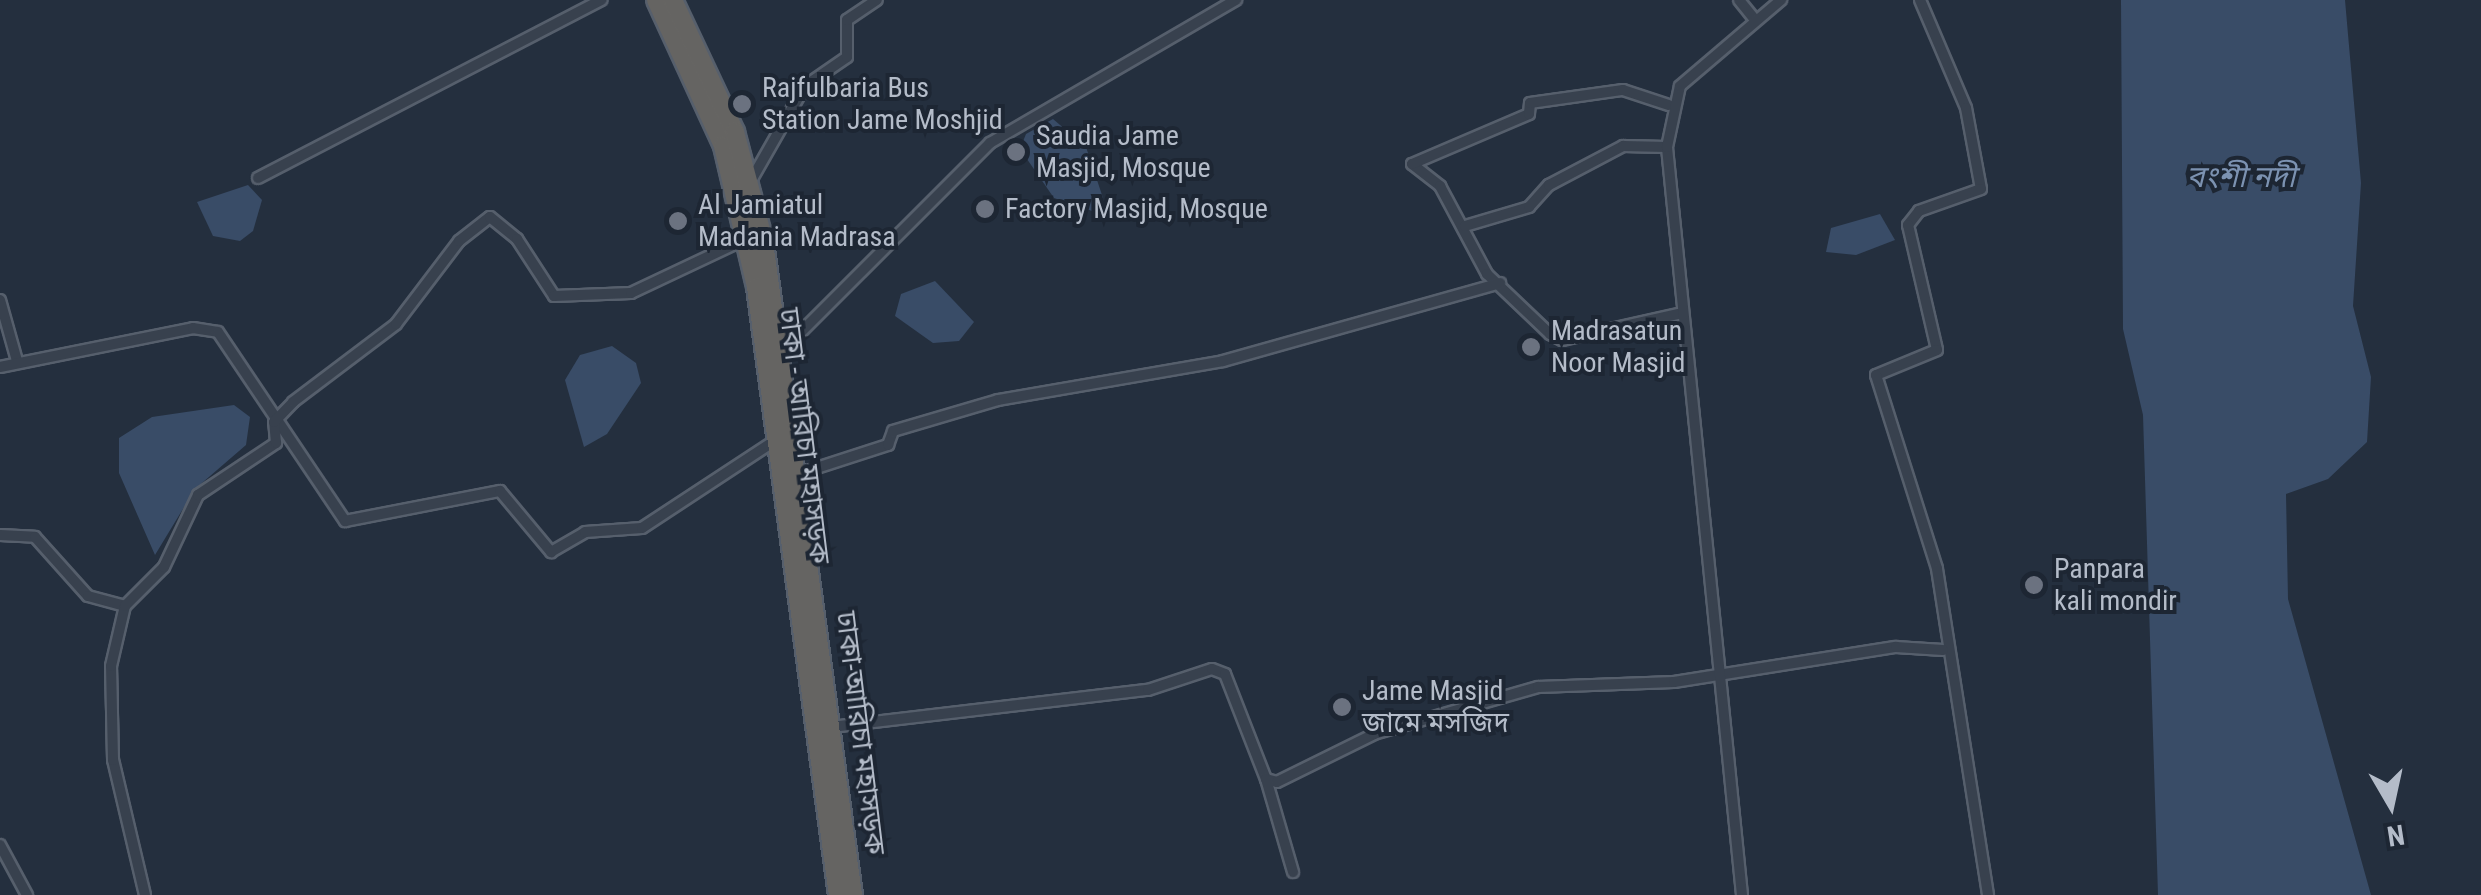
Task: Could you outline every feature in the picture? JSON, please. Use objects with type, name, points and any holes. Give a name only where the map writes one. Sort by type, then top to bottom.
[{"type":"highway","name":"ঢাকা - আরিচা মহাসড়ক","points":[[656,0],[724,146],[745,239],[838,895]]},
{"type":"highway","name":"ঢাকা-আরিচা মহাসড়ক","points":[[673,0],[722,98],[749,184],[798,474],[853,895]]},
{"type":"street","points":[[258,178],[602,0]]},
{"type":"street","points":[[749,184],[805,86],[846,57],[847,20],[877,0]]},
{"type":"street","points":[[780,353],[990,143],[1236,0]]},
{"type":"street","points":[[1739,0],[1753,17]]},
{"type":"street","points":[[1742,895],[1668,147],[1670,105],[1753,17],[1781,0]]},
{"type":"street","points":[[1920,0],[1966,108],[1981,188],[1919,211],[1908,226],[1936,350],[1876,369],[1937,569],[1943,650],[1988,895]]},
{"type":"street","points":[[1670,105],[1624,90],[1556,97],[1412,164],[1440,186],[1500,283],[1562,340],[1683,313]]},
{"type":"street","points":[[1464,226],[1528,208],[1550,184],[1623,146],[1668,147]]},
{"type":"street","points":[[274,422],[396,324],[459,241],[490,217],[517,239],[554,296],[632,293],[745,239]]},
{"type":"street","points":[[798,474],[888,445],[893,431],[998,400],[1223,360],[1500,283]]},
{"type":"street","points":[[0,300],[18,361]]},
{"type":"street","points":[[0,366],[193,328],[218,332],[274,422],[345,521],[500,492],[551,552],[585,532],[642,528],[776,440]]},
{"type":"street","points":[[145,895],[113,760],[111,666],[125,606],[164,568],[198,495],[276,443],[274,422]]},
{"type":"street","points":[[0,535],[35,537],[88,596],[125,606]]},
{"type":"street","points":[[1266,779],[1374,734],[1538,687],[1722,676],[1896,648],[1943,650]]},
{"type":"street","points":[[831,728],[1148,690],[1212,669],[1225,674],[1266,779],[1293,872]]},
{"type":"street","points":[[0,845],[27,895]]},
{"type":"water","name":"বংশী নদী","points":[[2121,0],[2345,0],[2361,183],[2353,306],[2371,377],[2367,442],[2328,479],[2286,494],[2288,599],[2371,895],[2158,895],[2143,415],[2123,329]]},
{"type":"water","points":[[1053,119],[1086,147],[1103,198],[1095,212],[1054,198],[1020,149],[1026,134]]},
{"type":"water","points":[[248,185],[262,200],[253,231],[240,241],[213,236],[197,202]]},
{"type":"water","points":[[1880,214],[1895,240],[1856,255],[1826,252],[1831,228]]},
{"type":"water","points":[[935,281],[974,322],[959,341],[933,343],[895,316],[901,294]]},
{"type":"water","points":[[612,346],[636,363],[641,383],[607,434],[584,447],[565,380],[580,355]]},
{"type":"water","points":[[234,405],[250,417],[246,445],[195,489],[155,555],[119,473],[119,438],[152,417]]},
{"type":"place","name":"Rajfulbaria Bus Station Jame Moshjid","points":[[742,104]]},
{"type":"place","name":"Saudia Jame Masjid, Mosque","points":[[1016,152]]},
{"type":"place","name":"Factory Masjid, Mosque","points":[[985,209]]},
{"type":"place","name":"Al Jamiatul Madania Madrasa","points":[[678,221]]},
{"type":"place","name":"Madrasatun Noor Masjid","points":[[1531,347]]},
{"type":"place","name":"Panpara kali mondir","points":[[2034,585]]},
{"type":"place","name":"Jame Masjid জামে মসজিদ","points":[[1342,707]]}]
